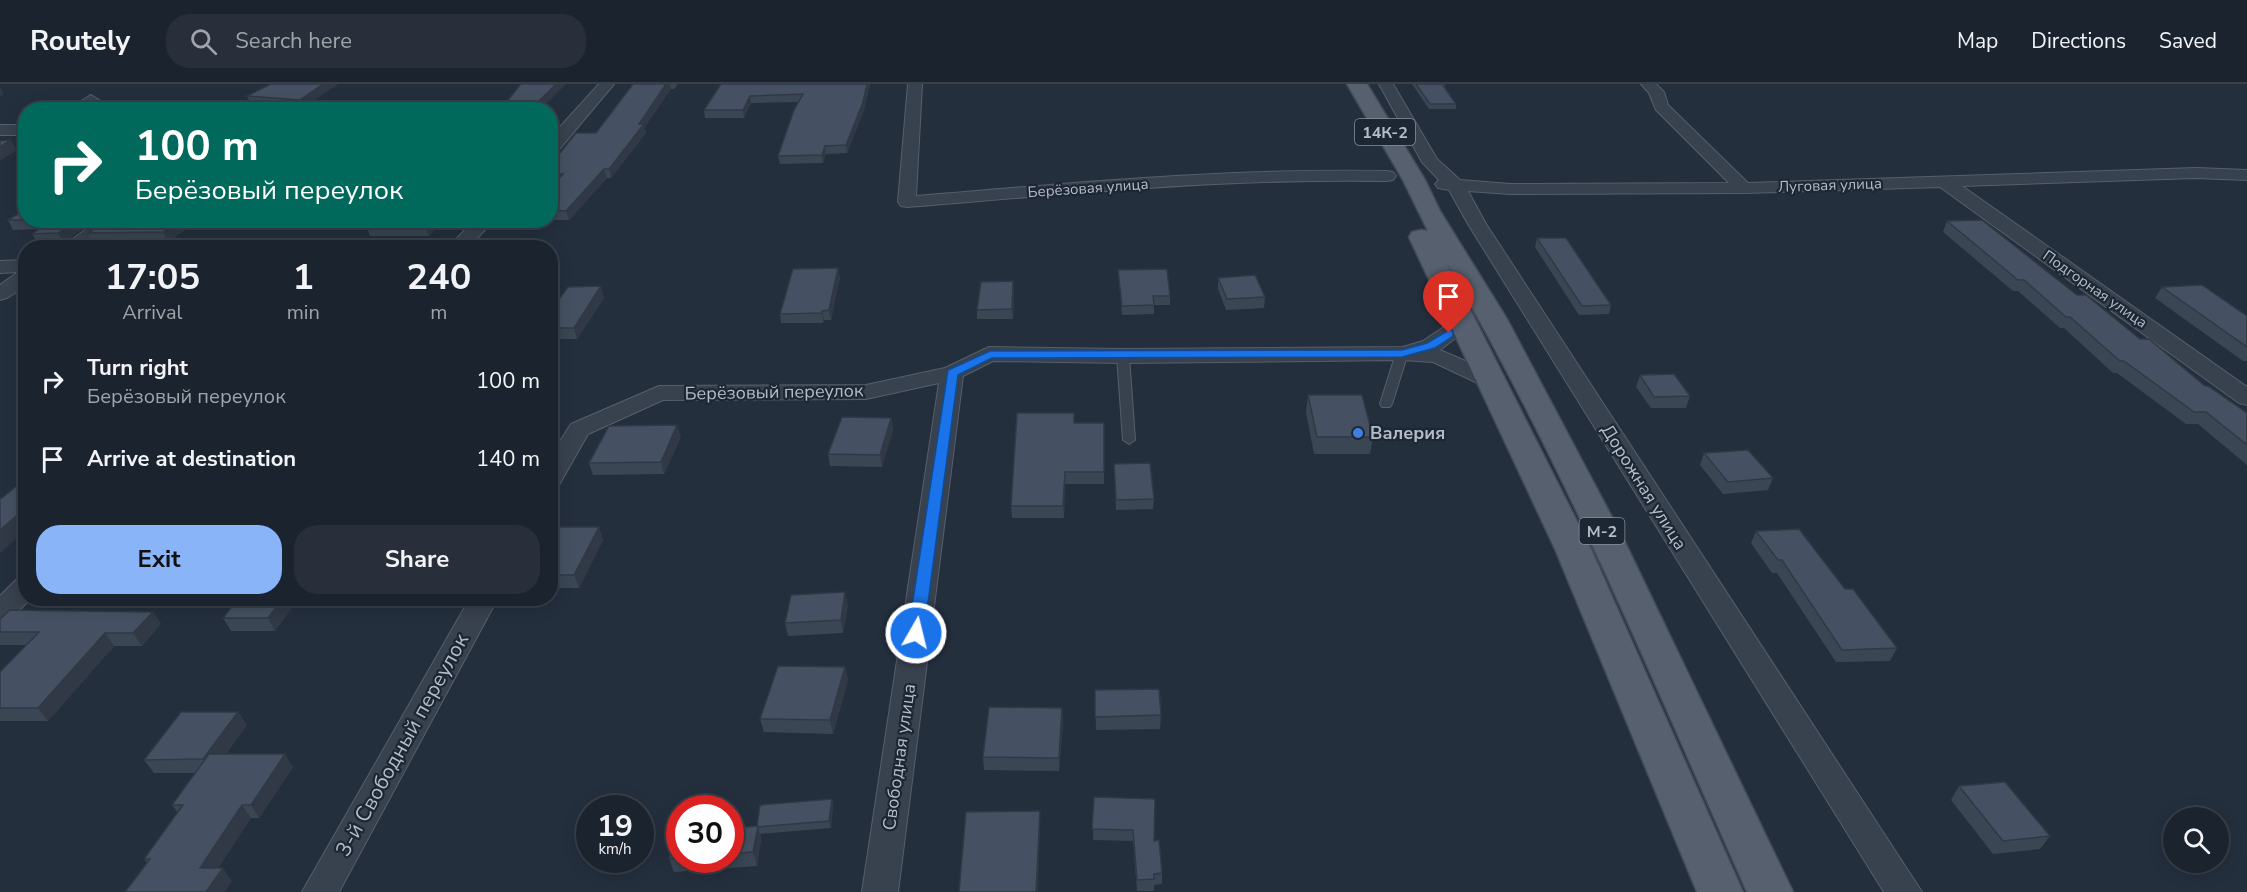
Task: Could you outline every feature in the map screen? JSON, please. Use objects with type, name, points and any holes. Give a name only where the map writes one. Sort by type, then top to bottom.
[{"type":"main road","name":"14К-2","points":[[1335,84],[1358,125]]},
{"type":"main road","name":"14К-2","points":[[1357,84],[1392,170]]},
{"type":"main road","name":"М-2","points":[[1392,170],[1573,549],[1720,892]]},
{"type":"main road","name":"М-2","points":[[1392,170],[1428,211],[1493,319],[1606,538],[1770,892]]},
{"type":"street","points":[[558,140],[607,84]]},
{"type":"street","name":"Берёзовая улица","points":[[915,84],[907,202],[1217,178],[1392,170]]},
{"type":"street","name":"Дорожная улица","points":[[1386,84],[1430,162],[1456,186],[1496,254],[1904,892]]},
{"type":"street","points":[[1648,84],[1656,92],[1662,107],[1744,188]]},
{"type":"street","points":[[88,102],[92,100]]},
{"type":"street","points":[[0,130],[18,130]]},
{"type":"street","name":"Луговая улица","points":[[1392,170],[1456,186],[1510,189],[1744,188],[2196,173],[2247,175]]},
{"type":"street","name":"Подгорная улица","points":[[1943,181],[2247,398]]},
{"type":"street","points":[[81,240],[100,228]]},
{"type":"street","points":[[465,240],[477,228]]},
{"type":"street","points":[[0,267],[18,266]]},
{"type":"street","points":[[0,294],[18,282]]},
{"type":"street","name":"Берёзовый переулок","points":[[1402,353],[1431,346],[1464,322]]},
{"type":"street","name":"Берёзовый переулок","points":[[558,466],[579,429],[659,393],[866,392],[952,373],[990,354],[1123,356],[1402,353],[1437,356],[1492,381]]},
{"type":"street","name":"Свободная улица","points":[[880,892],[952,373]]},
{"type":"street","points":[[0,613],[18,595]]},
{"type":"street","name":"3-й Свободный переулок","points":[[320,892],[480,606]]},
{"type":"lane","points":[[1386,404],[1402,353]]},
{"type":"lane","points":[[1123,356],[1129,440]]},
{"type":"building","points":[[271,84],[323,84],[300,100],[247,96]]},
{"type":"building","points":[[521,84],[556,84],[538,102],[506,102]]},
{"type":"building","points":[[633,84],[666,84],[639,124],[644,124],[609,169],[604,169],[566,211],[558,210],[558,179],[563,174],[558,174],[558,155],[576,133],[596,133]]},
{"type":"building","points":[[721,84],[867,84],[863,102],[846,145],[825,146],[822,155],[778,156],[794,110],[803,94],[750,96],[743,110],[704,110]]},
{"type":"building","points":[[1416,84],[1442,84],[1456,104],[1430,104]]},
{"type":"building","points":[[11,140],[0,147],[0,141]]},
{"type":"building","points":[[18,214],[18,220],[8,220]]},
{"type":"building","points":[[1982,220],[2077,295],[2086,295],[2140,339],[2149,339],[2205,386],[2247,413],[2247,445],[2206,412],[2194,412],[2124,361],[2120,361],[2070,317],[2066,317],[2024,280],[2018,280],[1947,221]]},
{"type":"building","points":[[41,228],[65,228],[58,233],[32,234]]},
{"type":"building","points":[[96,228],[169,228],[163,232],[89,233]]},
{"type":"building","points":[[1537,238],[1566,238],[1611,305],[1582,306]]},
{"type":"building","points":[[838,268],[829,310],[822,311],[822,313],[780,314],[793,269]]},
{"type":"building","points":[[1167,269],[1170,296],[1153,296],[1154,305],[1122,306],[1118,270]]},
{"type":"building","points":[[1255,275],[1265,297],[1227,299],[1218,278]]},
{"type":"building","points":[[1013,281],[1012,309],[977,310],[981,282]]},
{"type":"building","points":[[2202,285],[2247,316],[2247,347],[2162,287]]},
{"type":"building","points":[[601,286],[574,328],[558,328],[558,300],[568,287]]},
{"type":"building","points":[[1674,374],[1690,396],[1654,397],[1640,375]]},
{"type":"building","points":[[1308,395],[1362,395],[1373,437],[1317,437]]},
{"type":"building","points":[[1017,413],[1074,413],[1074,423],[1104,423],[1104,472],[1065,472],[1063,506],[1011,506]]},
{"type":"building","points":[[842,417],[891,418],[880,455],[828,454]]},
{"type":"building","points":[[677,425],[661,462],[589,463],[609,426]]},
{"type":"building","points":[[1748,450],[1773,478],[1728,482],[1704,453]]},
{"type":"building","points":[[1150,463],[1154,499],[1116,500],[1114,464]]},
{"type":"building","points":[[18,485],[18,515],[0,530],[0,498]]},
{"type":"building","points":[[558,527],[599,527],[574,575],[558,575]]},
{"type":"building","points":[[1799,529],[1845,589],[1853,589],[1897,648],[1842,650],[1782,560],[1778,560],[1756,531]]},
{"type":"building","points":[[845,592],[841,620],[785,623],[791,595]]},
{"type":"building","points":[[233,606],[277,606],[268,618],[223,618]]},
{"type":"building","points":[[10,610],[153,612],[133,633],[105,633],[38,708],[0,708],[0,672],[39,632],[0,632],[0,619]]},
{"type":"building","points":[[778,666],[845,667],[830,720],[760,719]]},
{"type":"building","points":[[1159,689],[1161,715],[1095,717],[1095,690]]},
{"type":"building","points":[[989,707],[1062,708],[1059,758],[983,757]]},
{"type":"building","points":[[181,712],[238,712],[203,759],[144,760]]},
{"type":"building","points":[[209,754],[285,754],[251,805],[242,805],[200,868],[223,868],[206,892],[125,892],[150,859],[144,859],[183,805],[172,805]]},
{"type":"building","points":[[2005,782],[2050,836],[2003,841],[1959,786]]},
{"type":"building","points":[[1094,797],[1155,799],[1154,841],[1159,840],[1162,873],[1154,874],[1154,879],[1137,880],[1133,830],[1092,829]]},
{"type":"building","points":[[832,799],[829,821],[757,827],[760,805]]},
{"type":"building","points":[[1040,811],[1036,892],[959,892],[966,812]]},
{"type":"building","points":[[758,826],[753,852],[744,853],[744,827]]},
{"type":"place","name":"Валерия","points":[[1358,433]]},
{"type":"route","points":[[916,633],[952,373],[990,354],[1123,356],[1402,353],[1431,346],[1449,333]]}]
